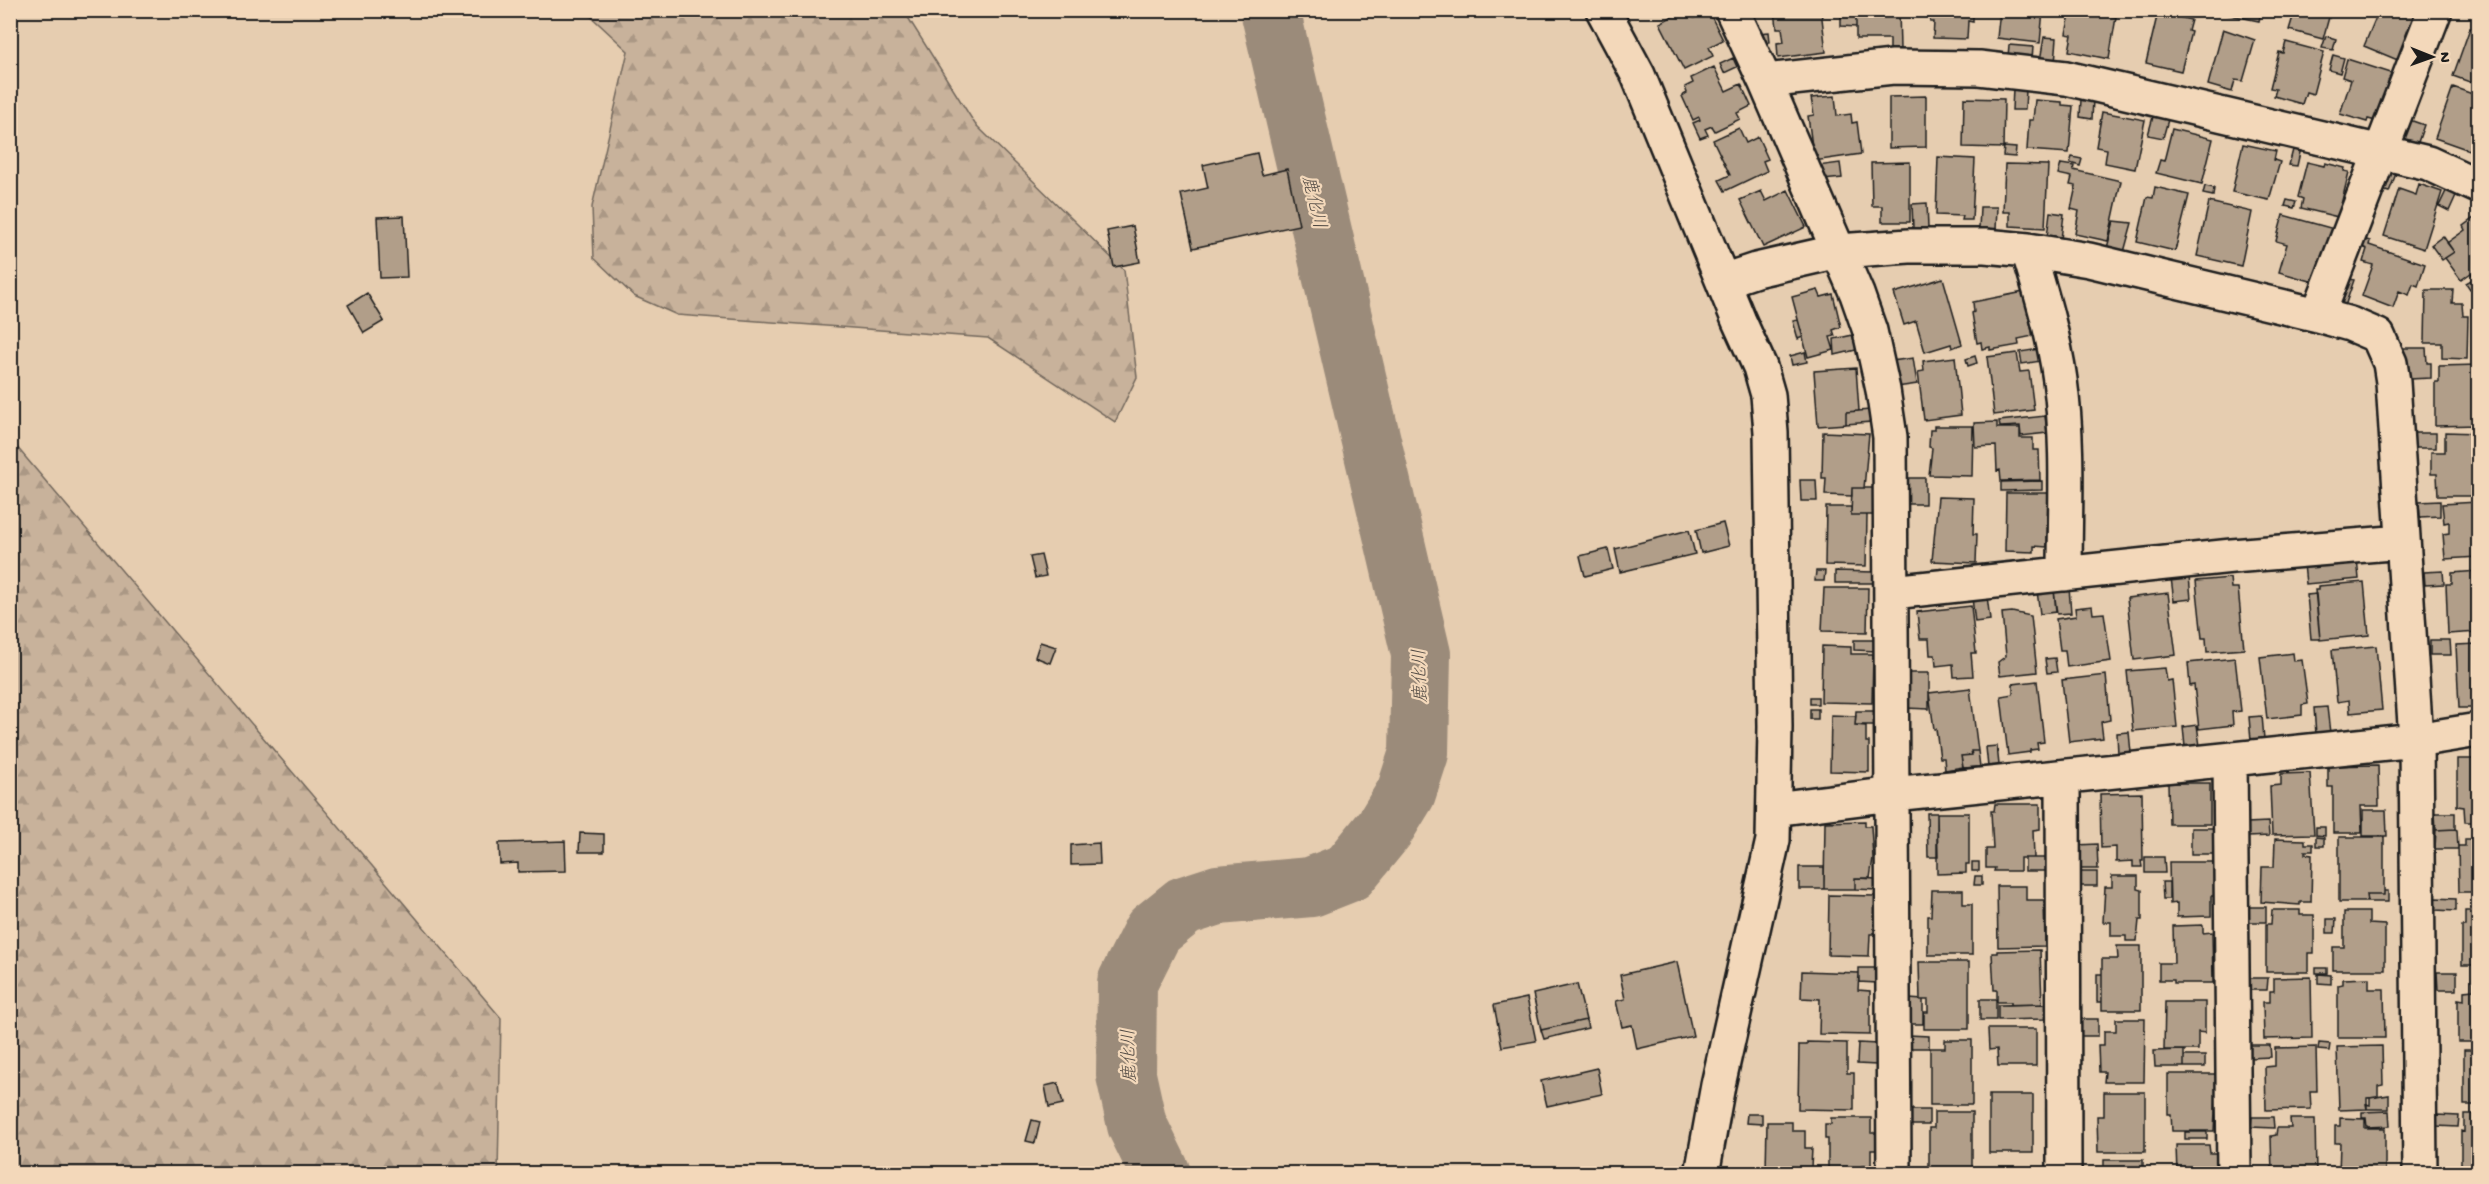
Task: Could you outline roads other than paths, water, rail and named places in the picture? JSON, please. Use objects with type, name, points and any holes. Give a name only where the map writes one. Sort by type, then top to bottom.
[{"type":"street","points":[[1603,10],[1638,75],[1760,367],[1768,395],[1771,432],[1773,840],[1718,1085],[1702,1173]]},
{"type":"street","points":[[1732,10],[1839,251],[1870,331],[1883,390],[1890,447],[1894,1173]]},
{"type":"street","points":[[2318,315],[2435,10]]},
{"type":"street","points":[[1765,81],[1893,67],[1979,68],[2066,78],[2428,163],[2478,186]]},
{"type":"street","points":[[1723,281],[1756,270],[1839,251],[1909,246],[1984,246],[2028,250],[2089,260],[2318,315],[2367,330],[2378,336],[2385,347],[2393,382],[2416,740],[2420,1173]]},
{"type":"street","points":[[2028,250],[2052,333],[2060,380],[2066,446],[2065,574]]},
{"type":"street","points":[[1892,592],[2232,556],[2403,542]]},
{"type":"street","points":[[1774,808],[2416,740],[2478,730]]},
{"type":"street","points":[[2230,760],[2234,1173]]},
{"type":"street","points":[[2063,777],[2064,1173]]},
{"type":"waterway","name":"鹿化川","points":[[1161,1174],[1137,1125],[1126,1075],[1127,983],[1153,931],[1184,906],[1218,895],[1311,887],[1349,872],[1384,829],[1406,793],[1419,753],[1421,654],[1270,10]]}]
